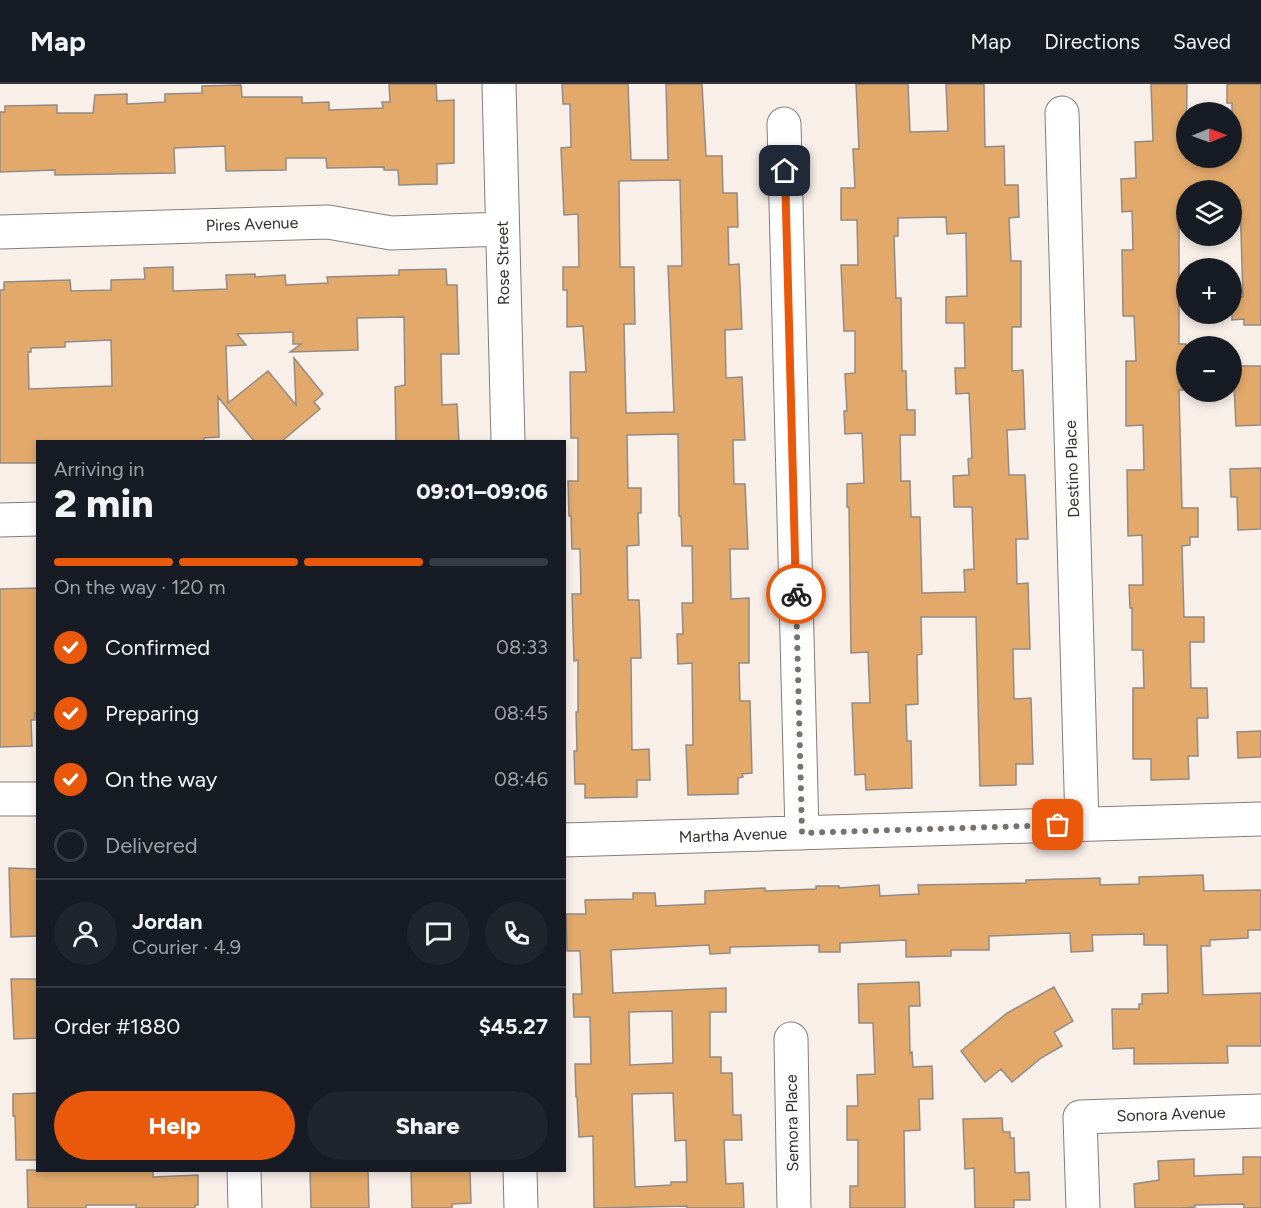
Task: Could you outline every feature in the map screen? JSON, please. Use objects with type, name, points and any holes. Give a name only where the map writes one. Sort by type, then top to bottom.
[{"type":"street","name":"Rose Street","points":[[500,84],[508,440]]},
{"type":"street","name":"Destino Place","points":[[1062,113],[1082,824]]},
{"type":"street","points":[[784,124],[802,833]]},
{"type":"street","name":"Pires Avenue","points":[[0,232],[328,222],[391,233],[502,229]]},
{"type":"street","points":[[0,520],[36,519]]},
{"type":"street","points":[[0,799],[36,799]]},
{"type":"street","name":"Martha Avenue","points":[[566,840],[1261,819]]},
{"type":"street","name":"Semora Place","points":[[791,1039],[794,1208]]},
{"type":"street","name":"Sonora Avenue","points":[[1083,1208],[1080,1117],[1261,1111]]},
{"type":"street","points":[[244,1172],[245,1208]]},
{"type":"street","points":[[520,1172],[521,1208]]},
{"type":"building","points":[[389,84],[436,84],[437,101],[454,100],[454,163],[437,164],[437,184],[399,185],[398,170],[384,170],[384,167],[327,168],[326,158],[286,158],[286,170],[226,171],[225,146],[174,148],[175,173],[55,175],[55,170],[0,172],[0,112],[5,112],[5,106],[57,105],[57,113],[93,113],[95,95],[127,94],[127,104],[165,102],[165,94],[202,93],[202,86],[241,85],[242,97],[302,97],[302,103],[329,102],[329,110],[383,108],[382,102],[390,102]]},
{"type":"building","points":[[562,84],[628,84],[631,160],[668,160],[666,84],[702,84],[706,156],[722,156],[723,193],[737,193],[738,227],[728,227],[729,265],[739,264],[742,329],[725,330],[726,378],[742,377],[745,440],[733,440],[734,484],[745,484],[748,549],[730,549],[731,599],[749,598],[749,663],[739,663],[740,701],[750,701],[752,773],[742,774],[743,777],[738,778],[738,794],[688,795],[686,745],[693,745],[692,663],[678,664],[677,634],[683,634],[682,603],[693,603],[692,546],[682,546],[681,516],[679,516],[678,434],[627,435],[628,488],[641,488],[641,513],[638,513],[639,545],[627,546],[628,600],[639,600],[641,658],[631,658],[632,750],[649,749],[650,780],[637,780],[637,797],[585,798],[585,784],[575,784],[578,660],[574,661],[572,594],[581,594],[580,549],[572,549],[571,516],[569,516],[568,481],[578,481],[578,438],[571,438],[570,372],[586,372],[583,326],[567,327],[567,290],[563,290],[563,267],[579,267],[578,214],[564,215],[561,148],[571,147],[570,104],[563,104]],"holes":[[[680,180],[682,266],[668,266],[674,412],[626,413],[624,324],[635,324],[634,267],[620,267],[619,181]]]},
{"type":"building","points":[[856,84],[908,84],[910,132],[948,131],[946,84],[984,84],[985,147],[1004,146],[1005,185],[1018,185],[1019,217],[1009,218],[1011,261],[1021,261],[1021,327],[1012,327],[1012,371],[1023,370],[1025,429],[1007,430],[1009,475],[1025,475],[1028,539],[1016,539],[1017,584],[1028,583],[1030,649],[1013,649],[1014,699],[1031,698],[1033,764],[1016,764],[1016,785],[980,786],[976,617],[921,617],[922,654],[917,655],[918,704],[906,705],[907,741],[911,741],[912,788],[866,790],[865,774],[855,775],[852,703],[870,703],[868,652],[851,653],[847,484],[864,483],[862,433],[845,434],[844,411],[847,411],[845,374],[855,373],[855,331],[844,331],[841,265],[858,265],[857,220],[841,220],[841,188],[855,188],[853,149],[859,149]],"holes":[[[946,217],[947,234],[966,233],[967,296],[946,297],[946,323],[964,323],[965,368],[955,368],[956,394],[969,393],[972,458],[968,459],[969,475],[953,476],[954,507],[972,507],[974,569],[964,570],[965,592],[922,593],[920,517],[911,517],[910,481],[901,481],[900,435],[915,435],[915,410],[907,410],[906,371],[902,371],[901,298],[896,298],[894,236],[898,236],[898,218]]]},
{"type":"building","points":[[1151,84],[1187,84],[1187,102],[1176,102],[1176,168],[1242,168],[1242,102],[1227,102],[1227,84],[1261,84],[1261,325],[1244,325],[1244,319],[1242,319],[1242,180],[1176,180],[1176,246],[1179,246],[1179,258],[1176,258],[1176,324],[1179,324],[1179,336],[1176,336],[1176,402],[1179,402],[1182,508],[1198,508],[1198,537],[1190,537],[1190,545],[1182,546],[1184,617],[1204,617],[1204,642],[1190,642],[1191,688],[1207,688],[1208,718],[1197,718],[1198,756],[1188,756],[1189,779],[1151,780],[1151,759],[1133,759],[1133,688],[1144,688],[1143,650],[1132,650],[1132,608],[1130,608],[1129,585],[1143,585],[1142,535],[1128,536],[1127,470],[1144,470],[1143,425],[1126,426],[1126,361],[1136,361],[1134,316],[1123,316],[1122,250],[1133,250],[1132,211],[1122,212],[1121,179],[1136,178],[1135,142],[1153,141]]},
{"type":"building","points":[[173,267],[173,291],[227,289],[226,275],[255,274],[255,277],[285,275],[286,285],[328,283],[327,277],[399,275],[399,270],[446,269],[447,285],[457,285],[459,354],[441,354],[442,405],[457,404],[459,440],[396,440],[395,387],[405,385],[404,317],[357,318],[358,350],[290,352],[301,344],[293,344],[293,332],[237,334],[246,345],[226,346],[228,403],[268,371],[296,405],[294,358],[323,394],[314,402],[320,409],[283,440],[253,440],[218,397],[219,437],[204,438],[204,440],[36,440],[36,463],[0,463],[0,290],[4,290],[4,282],[70,280],[71,291],[111,290],[111,280],[145,279],[144,268]],"holes":[[[111,340],[112,386],[29,389],[28,352],[31,352],[31,348],[65,347],[65,342]]]},
{"type":"building","points":[[1242,366],[1261,366],[1261,425],[1236,426],[1235,402],[1242,402]]},
{"type":"building","points":[[1261,468],[1261,529],[1238,530],[1237,497],[1231,497],[1230,469]]},
{"type":"building","points":[[36,588],[36,713],[35,720],[31,720],[32,746],[0,747],[0,589]]},
{"type":"building","points":[[1261,731],[1261,757],[1238,758],[1237,732]]},
{"type":"building","points":[[9,868],[36,869],[36,936],[11,937]]},
{"type":"building","points":[[1203,875],[1204,891],[1261,890],[1261,930],[1248,930],[1248,938],[1210,940],[1210,946],[1201,946],[1203,995],[1261,993],[1261,1046],[1227,1046],[1228,1063],[1134,1064],[1134,1048],[1113,1049],[1112,1009],[1139,1009],[1139,1004],[1142,1004],[1142,994],[1168,993],[1167,945],[1144,945],[1144,934],[1092,935],[1093,951],[1071,952],[1070,933],[989,936],[989,950],[951,950],[951,956],[906,957],[906,940],[840,943],[840,952],[819,952],[819,945],[730,947],[730,953],[710,954],[709,945],[611,950],[613,993],[726,988],[726,1012],[710,1012],[710,1057],[721,1057],[721,1073],[732,1073],[733,1115],[741,1115],[742,1140],[724,1140],[726,1184],[743,1183],[744,1208],[687,1208],[687,1206],[594,1208],[593,1136],[579,1137],[575,1064],[591,1064],[590,1017],[574,1017],[573,994],[582,994],[580,951],[567,951],[566,914],[586,914],[585,900],[633,899],[633,893],[655,893],[656,906],[705,904],[705,891],[765,888],[765,891],[816,889],[816,886],[839,886],[839,888],[879,885],[880,896],[919,894],[918,885],[1026,883],[1026,880],[1100,878],[1100,885],[1139,884],[1139,877]],"holes":[[[672,1011],[673,1063],[630,1065],[629,1012]],[[673,1093],[675,1141],[686,1140],[687,1182],[635,1187],[632,1094]]]},
{"type":"building","points":[[11,979],[36,979],[36,1038],[14,1039]]},
{"type":"building","points":[[919,982],[920,1006],[909,1006],[910,1053],[912,1052],[913,1067],[932,1066],[933,1099],[919,1099],[920,1130],[904,1131],[905,1208],[850,1208],[850,1186],[858,1186],[858,1140],[847,1140],[847,1106],[858,1106],[857,1075],[875,1074],[873,1023],[859,1023],[858,984]]},
{"type":"building","points":[[1054,987],[1073,1021],[1054,1032],[1062,1046],[1041,1058],[1012,1082],[1001,1069],[985,1082],[961,1051],[1007,1013]]},
{"type":"building","points":[[36,1093],[36,1160],[16,1160],[13,1094]]},
{"type":"building","points":[[1002,1118],[1003,1132],[1010,1132],[1010,1138],[1014,1138],[1015,1173],[1029,1172],[1030,1200],[1014,1200],[1014,1208],[975,1208],[974,1168],[965,1169],[963,1119]]},
{"type":"building","points":[[1243,1157],[1261,1157],[1261,1208],[1244,1208],[1244,1204],[1135,1208],[1134,1184],[1159,1180],[1158,1161],[1194,1159],[1194,1176],[1243,1174]]},
{"type":"building","points":[[27,1170],[36,1170],[36,1172],[153,1172],[153,1177],[198,1175],[198,1205],[195,1205],[195,1208],[86,1205],[86,1208],[28,1208]]},
{"type":"building","points":[[310,1172],[368,1172],[369,1208],[311,1208]]},
{"type":"building","points":[[411,1172],[470,1172],[471,1203],[452,1204],[452,1208],[412,1208]]},
{"type":"way so far","points":[[796,594],[802,833],[1058,825]]},
{"type":"route","points":[[785,171],[796,594]]}]
